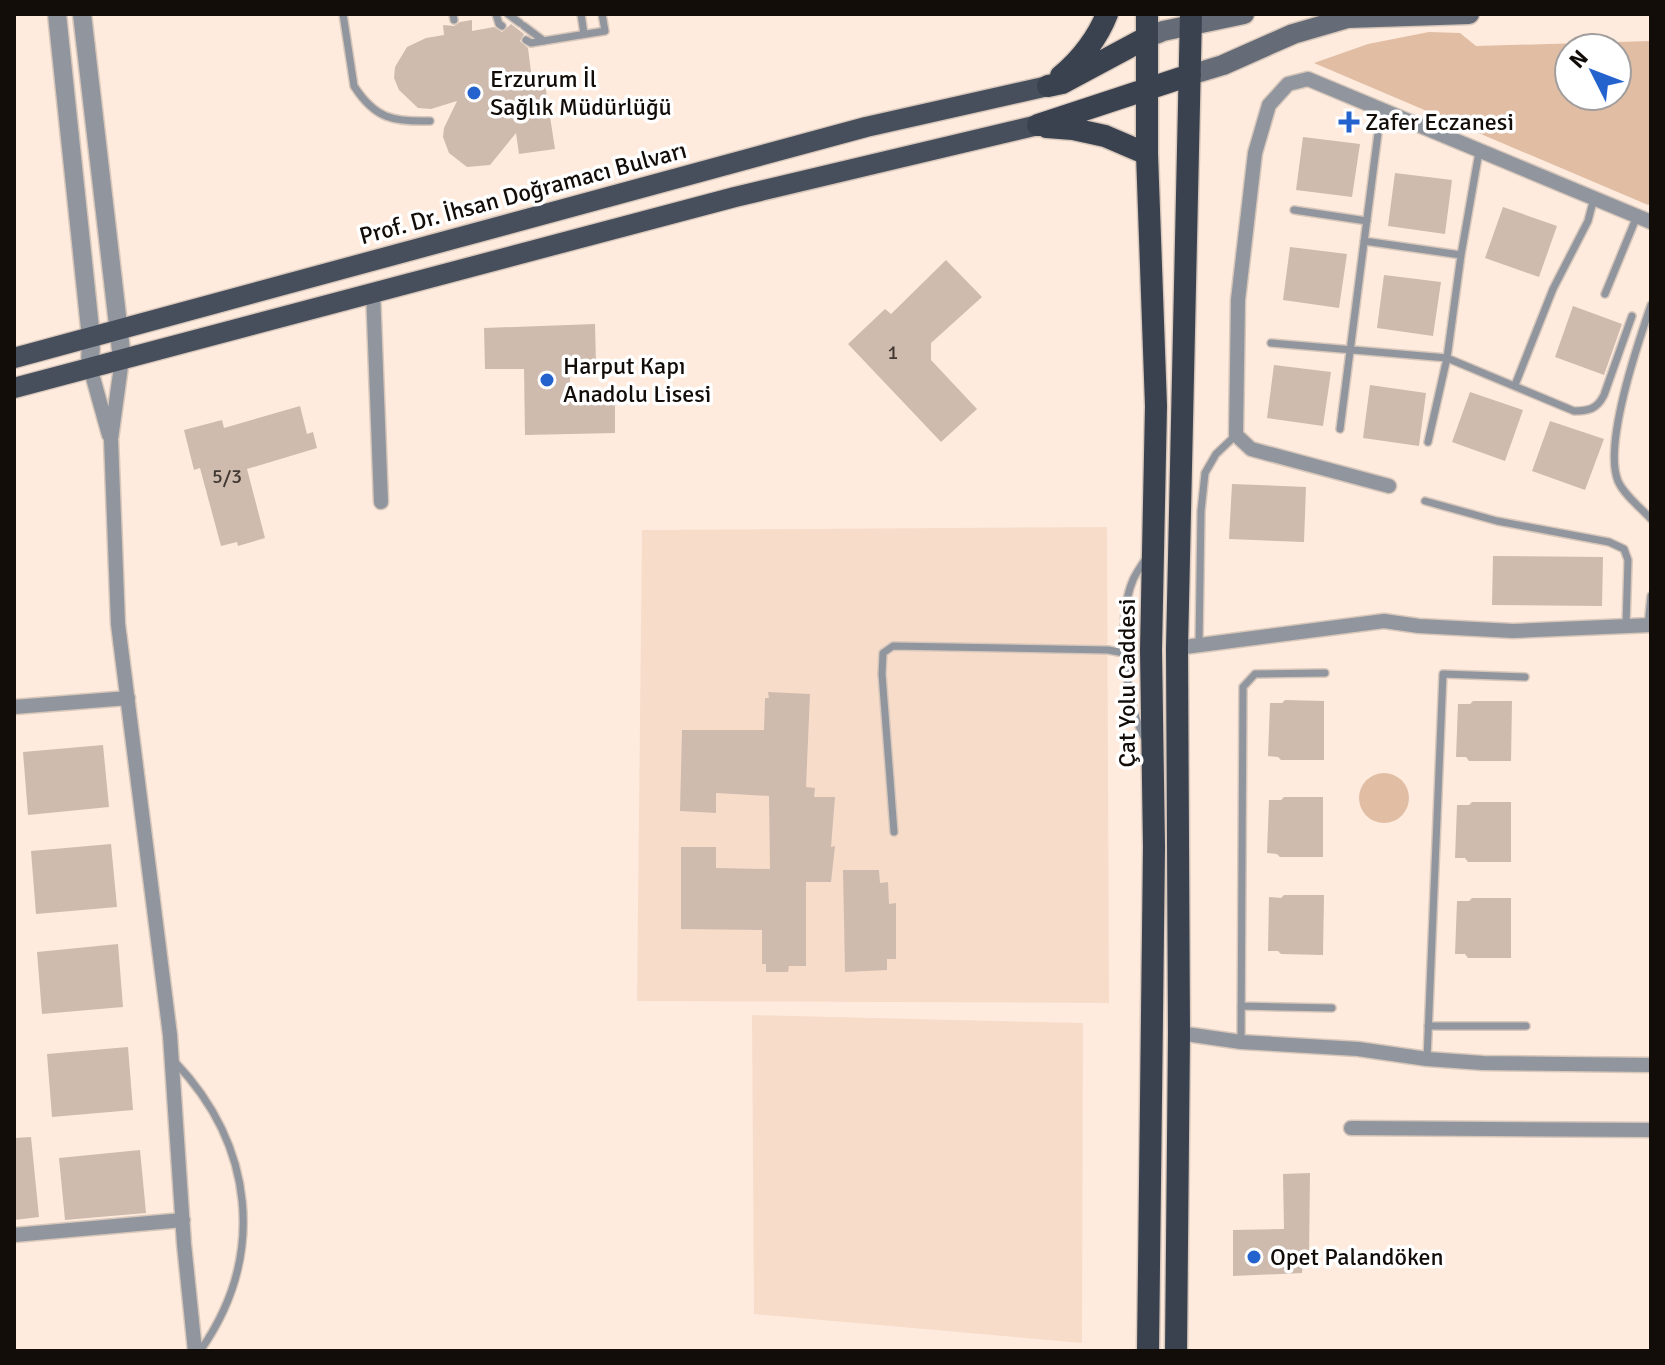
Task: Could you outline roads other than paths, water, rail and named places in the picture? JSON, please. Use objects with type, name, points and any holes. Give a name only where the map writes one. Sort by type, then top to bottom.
[{"type":"highway","points":[[1048,86],[1071,68],[1101,30],[1107,14]]},
{"type":"highway","name":"Çat Yolu Caddesi","points":[[1147,14],[1147,154],[1156,406],[1148,1351]]},
{"type":"highway","name":"Çat Yolu Caddesi","points":[[1176,1351],[1179,1033],[1188,646],[1192,20]]},
{"type":"highway","points":[[1048,86],[1062,83],[1146,38]]},
{"type":"highway","points":[[1038,125],[1190,75]]},
{"type":"highway","points":[[1038,125],[1105,136],[1147,154]]},
{"type":"main road","points":[[1146,38],[1192,20],[1244,14]]},
{"type":"main road","points":[[1190,75],[1223,65],[1293,34],[1348,18],[1469,14]]},
{"type":"main road","name":"Prof. Dr. İhsan Doğramacı Bulvarı","points":[[14,358],[866,127],[1048,86]]},
{"type":"main road","points":[[14,388],[735,197],[1038,125]]},
{"type":"street","points":[[57,14],[91,338],[90,367],[111,439]]},
{"type":"street","points":[[82,14],[122,359],[111,439],[118,624],[171,1058],[183,1220],[198,1351]]},
{"type":"street","points":[[1389,486],[1251,449],[1236,435],[1238,300],[1255,153],[1269,105],[1288,84],[1308,79],[1651,222]]},
{"type":"street","points":[[373,291],[381,502]]},
{"type":"street","points":[[1188,646],[1384,621],[1513,631],[1650,625]]},
{"type":"street","points":[[14,707],[128,698]]},
{"type":"street","points":[[1179,1033],[1241,1042],[1358,1049],[1427,1059],[1498,1064],[1651,1065]]},
{"type":"street","points":[[1351,1128],[1651,1130]]},
{"type":"street","points":[[14,1235],[183,1220]]},
{"type":"lane","points":[[343,14],[354,86],[360,95],[375,110],[391,119],[400,122],[430,121]]},
{"type":"lane","points":[[496,14],[502,26]]},
{"type":"lane","points":[[508,14],[544,41]]},
{"type":"lane","points":[[581,14],[584,34]]},
{"type":"lane","points":[[526,40],[531,43],[605,31],[602,14]]},
{"type":"lane","points":[[1340,429],[1381,110]]},
{"type":"lane","points":[[1428,442],[1447,358],[1479,149]]},
{"type":"lane","points":[[1515,385],[1553,289],[1588,221],[1594,198]]},
{"type":"lane","points":[[1294,210],[1367,221]]},
{"type":"lane","points":[[1605,294],[1637,216]]},
{"type":"lane","points":[[1364,241],[1461,255]]},
{"type":"lane","points":[[1651,305],[1633,356],[1613,454],[1618,482],[1651,519]]},
{"type":"lane","points":[[1271,343],[1447,358],[1574,411],[1588,411],[1599,405],[1632,316]]},
{"type":"lane","points":[[1188,646],[1205,473],[1216,454],[1236,435]]},
{"type":"lane","points":[[1425,501],[1497,521],[1609,542],[1624,549],[1628,560],[1626,626]]},
{"type":"lane","points":[[1153,546],[1132,582],[1124,622],[1124,653],[1135,723],[1153,753]]},
{"type":"lane","points":[[1650,625],[1651,596]]},
{"type":"lane","points":[[894,832],[883,653],[893,646],[1108,650],[1124,653]]},
{"type":"lane","points":[[1241,1042],[1243,687],[1255,674],[1325,673]]},
{"type":"lane","points":[[1427,1059],[1443,674],[1525,677]]},
{"type":"lane","points":[[1241,1006],[1332,1008]]},
{"type":"lane","points":[[1428,1026],[1526,1026]]},
{"type":"lane","points":[[171,1058],[203,1095],[222,1127],[238,1172],[243,1204],[243,1240],[236,1280],[218,1325],[198,1351]]},
{"type":"place","name":"Erzurum İl Sağlık Müdürlüğü","points":[[474,93]]},
{"type":"place","name":"Zafer Eczanesi","points":[[1349,122]]},
{"type":"place","name":"Harput Kapı Anadolu Lisesi","points":[[547,380]]},
{"type":"place","name":"Opet Palandöken","points":[[1254,1257]]}]
